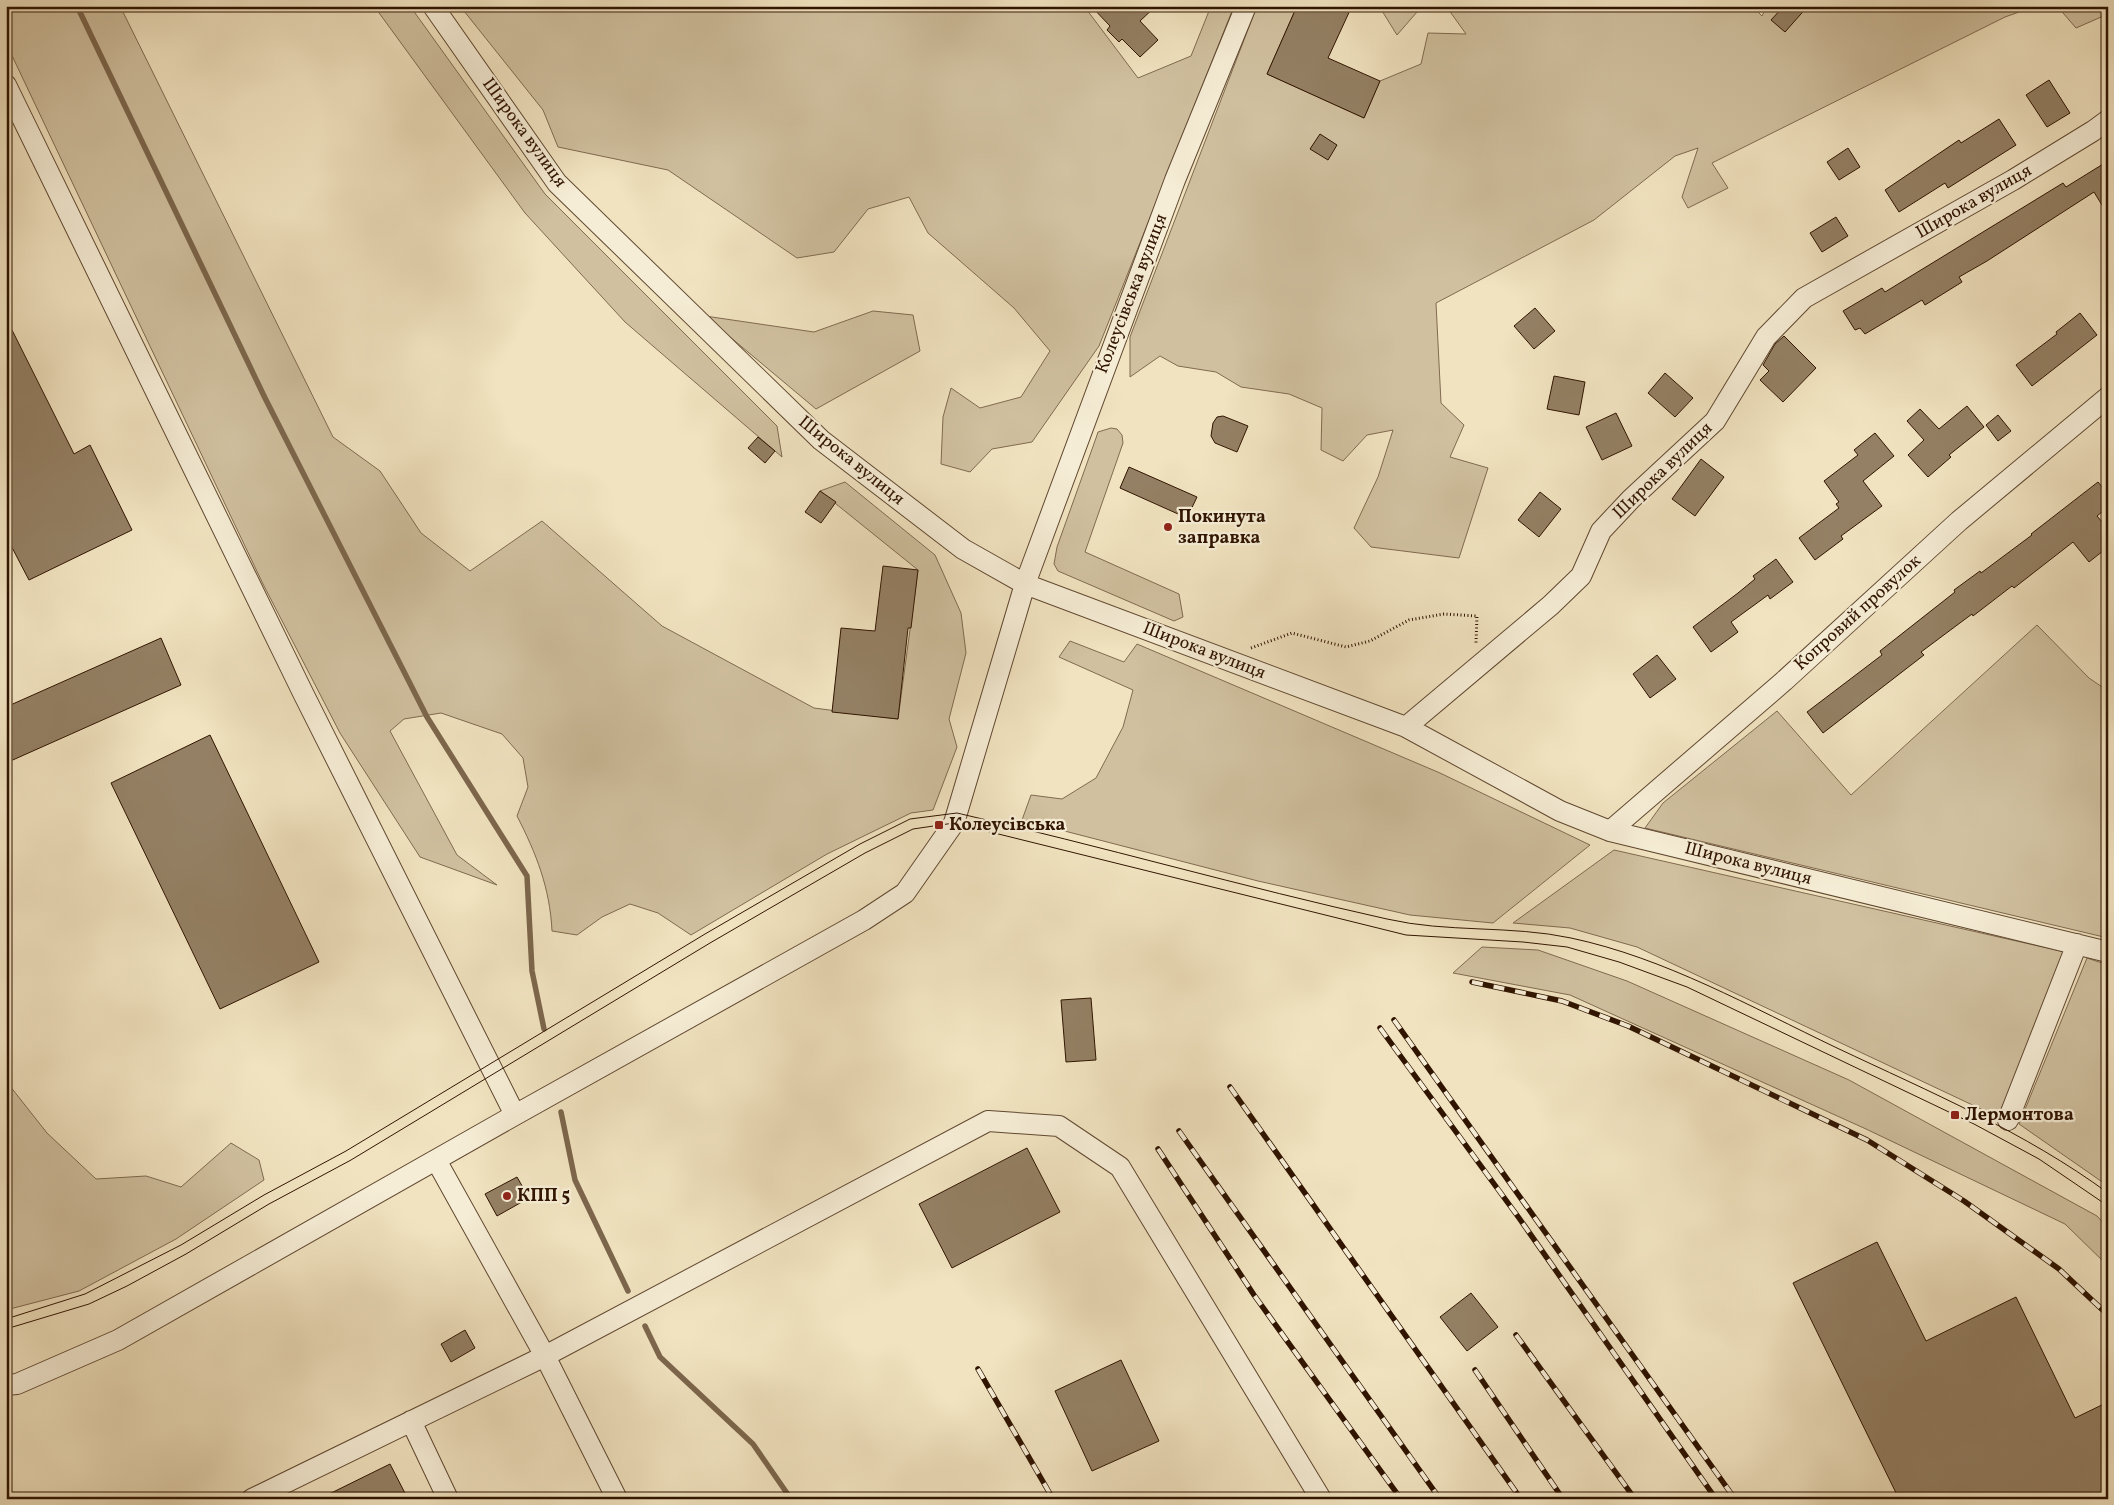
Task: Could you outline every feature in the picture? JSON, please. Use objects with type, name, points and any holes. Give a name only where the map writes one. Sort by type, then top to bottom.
[{"type":"street","name":"Широка вулиця","points":[[433,6],[557,183],[821,440],[963,549],[1025,584],[1406,726],[1560,811],[1610,831],[2108,952]]},
{"type":"street","name":"Колеусівська вулиця","points":[[6,1385],[18,1384],[118,1340],[864,920],[905,893],[954,823],[1025,584],[1175,180],[1246,6]]},
{"type":"street","points":[[6,85],[309,704],[515,1115]]},
{"type":"street","name":"Широка вулиця","points":[[1406,726],[1551,605],[1581,576],[1601,531],[1631,499],[1715,421],[1766,337],[1804,298],[2013,180],[2108,120]]},
{"type":"street","name":"Копровий провулок","points":[[1610,831],[1784,681],[1959,520],[2108,397]]},
{"type":"street","points":[[2008,1120],[2077,944]]},
{"type":"street","points":[[252,1499],[545,1356],[988,1121],[1059,1126],[1120,1167],[1321,1499]]},
{"type":"street","points":[[436,1160],[545,1356],[617,1499]]},
{"type":"street","points":[[410,1421],[448,1499]]},
{"type":"path","points":[[1234,662],[1252,647],[1292,633],[1346,647],[1370,642],[1409,620],[1444,614],[1477,616],[1476,668]]},
{"type":"shaded area","points":[[6,6],[120,6],[333,437],[380,471],[421,533],[470,571],[542,521],[662,626],[814,708],[898,719],[918,570],[820,491],[845,482],[935,555],[961,613],[966,653],[949,719],[957,747],[933,810],[911,813],[827,854],[691,935],[658,913],[630,904],[602,917],[577,935],[552,931],[551,915],[541,871],[517,816],[528,787],[523,758],[502,734],[441,713],[404,719],[390,731],[457,855],[497,885],[420,857],[340,733],[263,584],[6,43]]},
{"type":"shaded area","points":[[374,6],[410,6],[545,194],[777,426],[782,457],[625,322],[525,213]]},
{"type":"shaded area","points":[[460,6],[712,6],[716,10],[767,6],[1084,6],[1138,78],[1191,56],[1211,6],[1234,6],[1099,346],[1032,442],[992,449],[970,472],[941,464],[943,417],[951,388],[980,408],[1021,397],[1050,351],[1014,308],[928,233],[909,197],[868,209],[834,252],[797,258],[668,170],[558,147],[543,110]]},
{"type":"shaded area","points":[[1257,6],[1297,6],[1267,74],[1364,118],[1380,81],[1421,64],[1428,33],[1466,34],[1446,6],[1752,6],[1762,16],[1767,6],[2036,6],[2005,17],[1712,163],[1728,188],[1688,208],[1682,197],[1698,148],[1675,156],[1594,220],[1436,303],[1441,403],[1464,425],[1450,457],[1488,468],[1459,558],[1371,547],[1354,528],[1378,477],[1393,430],[1367,435],[1343,461],[1321,450],[1322,408],[1289,394],[1241,387],[1216,372],[1178,366],[1160,356],[1130,377],[1130,337]]},
{"type":"shaded area","points":[[1379,6],[1438,6],[1417,12],[1397,35]]},
{"type":"shaded area","points":[[2057,6],[2108,6],[2108,14],[2076,28]]},
{"type":"shaded area","points":[[873,311],[913,315],[920,351],[816,409],[705,316],[814,332]]},
{"type":"shaded area","points":[[1111,428],[1117,429],[1122,435],[1123,443],[1085,552],[1179,594],[1183,617],[1174,621],[1058,571],[1054,564],[1057,547],[1098,432]]},
{"type":"shaded area","points":[[2037,625],[2089,678],[2108,691],[2108,938],[1645,828],[1663,803],[1777,711],[1851,795]]},
{"type":"shaded area","points":[[1070,641],[1124,662],[1137,644],[1440,773],[1590,845],[1493,923],[1410,915],[1258,881],[1022,820],[1031,795],[1062,799],[1096,778],[1123,727],[1133,690],[1059,657]]},
{"type":"shaded area","points":[[1614,850],[2065,952],[1998,1117],[1637,947],[1570,928],[1513,923]]},
{"type":"shaded area","points":[[1482,947],[1538,950],[1627,981],[1849,1080],[2097,1216],[2108,1228],[2108,1266],[2065,1224],[1866,1129],[1570,995],[1453,973]]},
{"type":"shaded area","points":[[2087,958],[2108,965],[2108,1186],[2019,1124]]},
{"type":"shaded area","points":[[6,1081],[47,1133],[96,1179],[146,1176],[181,1187],[231,1143],[259,1160],[264,1180],[176,1239],[79,1291],[6,1310]]},
{"type":"building","points":[[1091,6],[1156,6],[1140,21],[1158,40],[1140,57],[1122,39],[1119,42],[1107,30],[1110,26]]},
{"type":"building","points":[[1297,6],[1352,6],[1328,58],[1380,81],[1364,118],[1267,74]]},
{"type":"building","points":[[1784,6],[1808,6],[1785,32],[1771,20]]},
{"type":"building","points":[[2049,80],[2070,113],[2047,127],[2026,95]]},
{"type":"building","points":[[1999,119],[2016,145],[1948,188],[1945,183],[1899,212],[1885,190],[1959,140],[1961,143]]},
{"type":"building","points":[[1320,134],[1337,145],[1328,160],[1310,149]]},
{"type":"building","points":[[1848,148],[1860,167],[1839,180],[1827,162]]},
{"type":"building","points":[[2108,161],[2108,215],[2094,192],[1959,277],[1962,282],[1925,305],[1922,300],[1865,334],[1860,328],[1855,330],[1843,311],[1882,288],[1885,292],[2063,183],[2066,187]]},
{"type":"building","points":[[1836,217],[1848,236],[1822,252],[1810,233]]},
{"type":"building","points":[[1535,308],[1555,331],[1534,349],[1514,326]]},
{"type":"building","points":[[2080,313],[2097,335],[2032,386],[2016,365],[2057,334],[2056,332]]},
{"type":"building","points":[[6,318],[74,454],[90,445],[132,530],[29,580],[6,536]]},
{"type":"building","points":[[1784,336],[1816,368],[1783,402],[1760,380],[1769,371],[1763,365],[1775,344]]},
{"type":"building","points":[[1665,373],[1693,398],[1675,417],[1648,393]]},
{"type":"building","points":[[1554,376],[1585,382],[1579,415],[1547,409]]},
{"type":"building","points":[[1967,406],[1984,427],[1949,455],[1951,457],[1928,477],[1908,455],[1924,440],[1907,421],[1920,409],[1939,429]]},
{"type":"building","points":[[1616,413],[1632,446],[1602,460],[1586,427]]},
{"type":"building","points":[[1998,415],[2011,431],[1998,441],[1986,425]]},
{"type":"building","points":[[1223,416],[1248,426],[1237,452],[1215,443],[1211,436],[1213,423],[1217,417]]},
{"type":"building","points":[[1875,433],[1894,456],[1863,481],[1882,506],[1841,536],[1843,539],[1815,560],[1799,538],[1839,508],[1836,504],[1839,502],[1824,481],[1858,455],[1854,450]]},
{"type":"building","points":[[758,437],[775,451],[765,463],[748,448]]},
{"type":"building","points":[[1701,459],[1724,477],[1695,516],[1672,499]]},
{"type":"building","points":[[1129,467],[1197,497],[1187,518],[1120,488]]},
{"type":"building","points":[[2098,482],[2108,494],[2108,507],[2097,516],[2108,529],[2108,547],[2089,562],[2073,542],[2014,588],[2012,586],[1921,652],[1924,655],[1823,733],[1807,712],[1882,655],[1880,651],[1955,592],[1954,590],[1980,571],[1981,573],[2032,535]]},
{"type":"building","points":[[820,491],[836,502],[821,523],[805,512]]},
{"type":"building","points":[[1540,492],[1561,509],[1539,537],[1518,520]]},
{"type":"building","points":[[1776,559],[1793,582],[1770,599],[1768,595],[1731,622],[1738,632],[1711,652],[1693,627],[1738,593],[1755,579],[1753,576]]},
{"type":"building","points":[[883,566],[918,570],[911,628],[908,628],[898,719],[832,712],[841,628],[875,631]]},
{"type":"building","points":[[161,638],[181,685],[6,763],[6,707]]},
{"type":"building","points":[[1657,655],[1676,679],[1650,698],[1633,674]]},
{"type":"building","points":[[210,735],[319,962],[220,1009],[111,783]]},
{"type":"building","points":[[1091,998],[1096,1060],[1066,1062],[1061,1000]]},
{"type":"building","points":[[1027,1148],[1060,1212],[952,1268],[919,1204]]},
{"type":"building","name":"КПП 5","points":[[517,1177],[529,1198],[497,1216],[485,1194]]},
{"type":"building","points":[[1877,1242],[1926,1341],[2016,1297],[2075,1418],[2108,1402],[2108,1499],[1899,1499],[1793,1283]]},
{"type":"building","points":[[1471,1293],[1498,1327],[1467,1351],[1440,1317]]},
{"type":"building","points":[[465,1330],[475,1348],[451,1362],[441,1344]]},
{"type":"building","points":[[1121,1360],[1159,1441],[1092,1471],[1055,1391]]},
{"type":"building","points":[[390,1464],[408,1499],[319,1499]]},
{"type":"waterway","points":[[77,6],[265,398],[427,717],[527,876],[532,971],[544,1029]]},
{"type":"waterway","points":[[561,1112],[575,1180],[628,1291]]},
{"type":"waterway","points":[[645,1326],[660,1357],[753,1444],[791,1499]]},
{"type":"tram line","points":[[6,1319],[85,1294],[181,1245],[264,1195],[346,1151],[705,934],[860,844],[910,819],[957,813],[1279,894],[1387,919],[1433,926],[1548,934],[1606,947],[1640,958],[1740,1000],[1976,1114],[2044,1151],[2108,1193]]},
{"type":"tram line","points":[[6,1329],[89,1304],[127,1286],[186,1254],[269,1204],[351,1160],[710,943],[865,853],[913,829],[954,823],[1406,935],[1523,942],[1567,947],[1619,962],[1687,987],[1974,1124],[2039,1159],[2108,1206]]},
{"type":"railway","points":[[1472,982],[1562,1001],[1628,1026],[1867,1140],[1964,1201],[2059,1269],[2108,1315]]},
{"type":"railway","points":[[1394,1020],[1735,1499]]},
{"type":"railway","points":[[1380,1028],[1519,1218],[1716,1499]]},
{"type":"railway","points":[[1230,1087],[1521,1499]]},
{"type":"railway","points":[[1179,1131],[1440,1499]]},
{"type":"railway","points":[[1158,1149],[1254,1295],[1401,1499]]},
{"type":"railway","points":[[1516,1335],[1635,1499]]},
{"type":"railway","points":[[978,1369],[1053,1499]]},
{"type":"railway","points":[[1475,1370],[1563,1499]]},
{"type":"place","name":"Покинута заправка","points":[[1168,527]]},
{"type":"place","name":"Колеусівська","points":[[939,825]]},
{"type":"place","name":"Лермонтова","points":[[1955,1115]]},
{"type":"place","name":"КПП 5","points":[[507,1196]]}]
